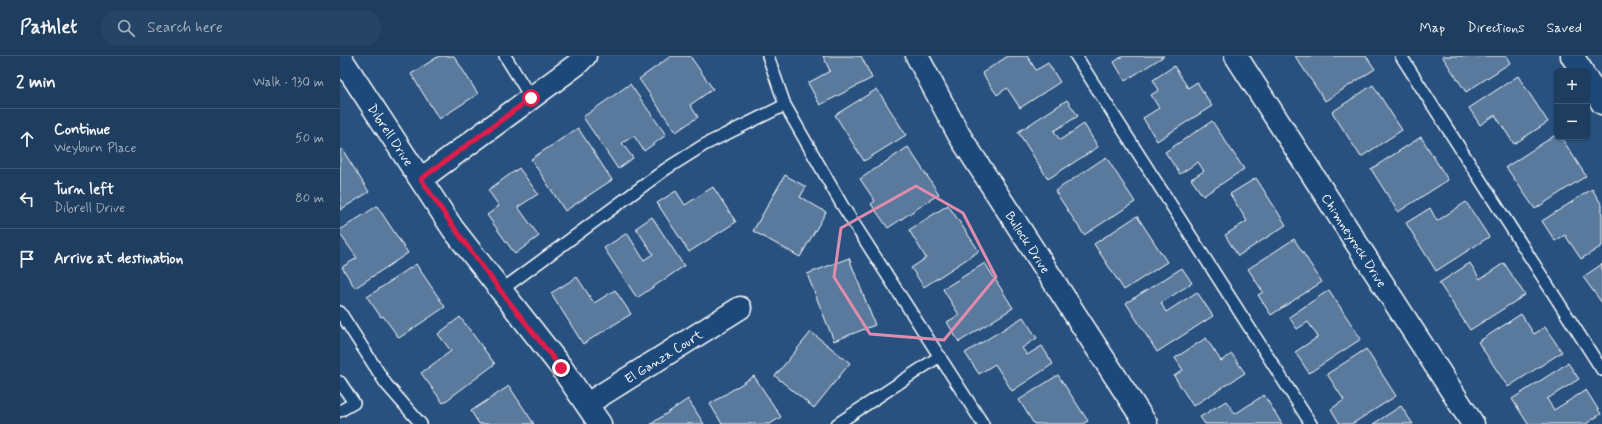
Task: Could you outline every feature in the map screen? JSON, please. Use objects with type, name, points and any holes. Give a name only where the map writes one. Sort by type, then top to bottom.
[{"type":"street","points":[[421,179],[585,56]]},
{"type":"street","name":"Bullock Drive","points":[[917,56],[959,135],[1146,424]]},
{"type":"street","name":"Chimneyrock Drive","points":[[1236,56],[1473,424]]},
{"type":"street","points":[[1572,56],[1580,68]]},
{"type":"street","name":"Dibrell Drive","points":[[340,57],[453,229],[587,404],[600,424]]},
{"type":"street","points":[[1590,84],[1602,102]]},
{"type":"street","name":"El Ganza Court","points":[[587,404],[740,308]]},
{"type":"lane","points":[[505,56],[531,98]]},
{"type":"lane","points":[[768,56],[785,105],[842,205],[983,424]]},
{"type":"lane","points":[[1076,56],[1311,424]]},
{"type":"lane","points":[[1402,56],[1602,370]]},
{"type":"lane","points":[[500,291],[666,169],[704,145],[785,105]]},
{"type":"lane","points":[[340,312],[386,384],[421,424]]},
{"type":"lane","points":[[837,424],[940,356]]},
{"type":"lane","points":[[340,382],[354,403],[340,411]]},
{"type":"highlighted area","points":[[916,186],[963,213],[996,277],[944,340],[870,334],[834,277],[841,228]]},
{"type":"building","points":[[439,56],[454,56],[478,94],[439,119],[411,74]]},
{"type":"building","points":[[671,56],[690,56],[713,89],[690,105],[698,117],[676,132],[639,79]]},
{"type":"building","points":[[823,56],[861,56],[872,78],[820,105],[808,83],[830,71]]},
{"type":"building","points":[[1008,56],[1027,56],[1036,70],[1048,63],[1060,82],[1020,108],[1007,88],[997,95],[982,73]]},
{"type":"building","points":[[1123,56],[1164,56],[1125,81],[1114,62]]},
{"type":"building","points":[[1295,56],[1366,56],[1375,69],[1325,101]]},
{"type":"building","points":[[1442,56],[1506,56],[1510,63],[1466,92]]},
{"type":"building","points":[[1174,66],[1188,88],[1197,82],[1212,106],[1157,141],[1143,118],[1159,108],[1151,95],[1159,90],[1153,80]]},
{"type":"building","points":[[1518,76],[1548,122],[1514,144],[1495,115],[1480,125],[1469,108]]},
{"type":"building","points":[[630,84],[666,135],[644,151],[634,136],[622,143],[633,158],[618,169],[583,117]]},
{"type":"building","points":[[1373,85],[1402,130],[1361,157],[1332,112]]},
{"type":"building","points":[[877,89],[906,135],[864,161],[835,115]]},
{"type":"building","points":[[1067,100],[1078,116],[1054,131],[1060,140],[1084,124],[1098,147],[1048,179],[1018,132]]},
{"type":"building","points":[[1212,121],[1244,169],[1203,196],[1191,179],[1204,171],[1198,162],[1180,174],[1165,152]]},
{"type":"building","points":[[578,128],[612,180],[565,211],[531,159]]},
{"type":"building","points":[[1554,136],[1554,140],[1563,140],[1586,176],[1535,209],[1506,167]]},
{"type":"building","points":[[1421,137],[1448,180],[1398,212],[1371,169]]},
{"type":"building","points":[[908,147],[939,194],[888,228],[871,204],[875,201],[860,179]]},
{"type":"building","points":[[342,149],[369,192],[340,210],[340,150]]},
{"type":"building","points":[[1106,157],[1135,202],[1084,235],[1055,191]]},
{"type":"building","points":[[519,168],[538,194],[518,207],[539,236],[515,254],[487,215],[499,206],[488,190]]},
{"type":"building","points":[[785,175],[806,187],[800,197],[826,212],[800,257],[753,231]]},
{"type":"building","points":[[1256,178],[1286,225],[1238,256],[1225,235],[1247,221],[1230,194]]},
{"type":"building","points":[[713,187],[736,222],[689,252],[657,203],[676,191],[685,205]]},
{"type":"building","points":[[1592,189],[1602,205],[1602,246],[1581,259],[1565,235],[1555,241],[1542,221]]},
{"type":"building","points":[[1466,202],[1489,237],[1436,271],[1406,223],[1430,208],[1437,221]]},
{"type":"building","points":[[948,205],[979,251],[924,287],[911,268],[926,258],[909,230]]},
{"type":"building","points":[[377,206],[408,253],[355,288],[342,267],[357,258],[340,234],[340,230]]},
{"type":"building","points":[[1137,216],[1167,262],[1124,290],[1094,244]]},
{"type":"building","points":[[652,217],[684,266],[637,298],[604,248],[627,233],[644,260],[653,254],[636,228]]},
{"type":"building","points":[[1294,239],[1322,282],[1271,315],[1258,295],[1263,292],[1248,269]]},
{"type":"building","points":[[849,258],[875,325],[834,341],[807,274]]},
{"type":"building","points":[[985,263],[1013,308],[959,342],[947,322],[959,315],[943,289]]},
{"type":"building","points":[[1470,263],[1480,279],[1504,263],[1525,295],[1470,330],[1439,283]]},
{"type":"building","points":[[416,264],[445,307],[399,338],[383,316],[381,317],[367,297]]},
{"type":"building","points":[[1602,264],[1602,303],[1583,277]]},
{"type":"building","points":[[1182,268],[1192,283],[1161,303],[1166,312],[1197,292],[1213,316],[1157,352],[1126,303]]},
{"type":"building","points":[[577,277],[594,303],[615,290],[631,314],[583,344],[551,293]]},
{"type":"building","points":[[1329,290],[1361,339],[1309,373],[1295,352],[1318,337],[1308,322],[1297,329],[1289,317]]},
{"type":"building","points":[[1521,314],[1534,334],[1545,327],[1562,352],[1508,387],[1478,342]]},
{"type":"building","points":[[460,317],[495,364],[443,403],[421,373],[451,351],[438,334]]},
{"type":"building","points":[[1023,317],[1037,338],[1022,348],[1027,355],[1042,346],[1053,364],[1012,391],[995,364],[979,374],[965,353]]},
{"type":"building","points":[[811,332],[850,363],[814,408],[775,376]]},
{"type":"building","points":[[1206,338],[1221,361],[1232,354],[1245,373],[1193,406],[1174,376],[1183,370],[1175,358]]},
{"type":"building","points":[[1366,349],[1396,396],[1352,424],[1340,424],[1331,409],[1344,400],[1327,374]]},
{"type":"building","points":[[1568,363],[1579,379],[1547,399],[1554,410],[1586,390],[1601,414],[1586,424],[1528,424],[1512,399]]},
{"type":"building","points":[[1058,375],[1088,421],[1083,424],[1034,424],[1019,400]]},
{"type":"building","points":[[754,376],[781,417],[770,424],[722,424],[710,404]]},
{"type":"building","points":[[509,386],[534,424],[479,424],[471,411]]},
{"type":"building","points":[[1264,395],[1282,424],[1205,424],[1200,417],[1226,401],[1235,414]]},
{"type":"building","points":[[688,399],[704,424],[651,424]]},
{"type":"building","points":[[1401,406],[1413,424],[1373,424]]},
{"type":"route","points":[[531,98],[421,179],[453,229],[561,368]]}]
